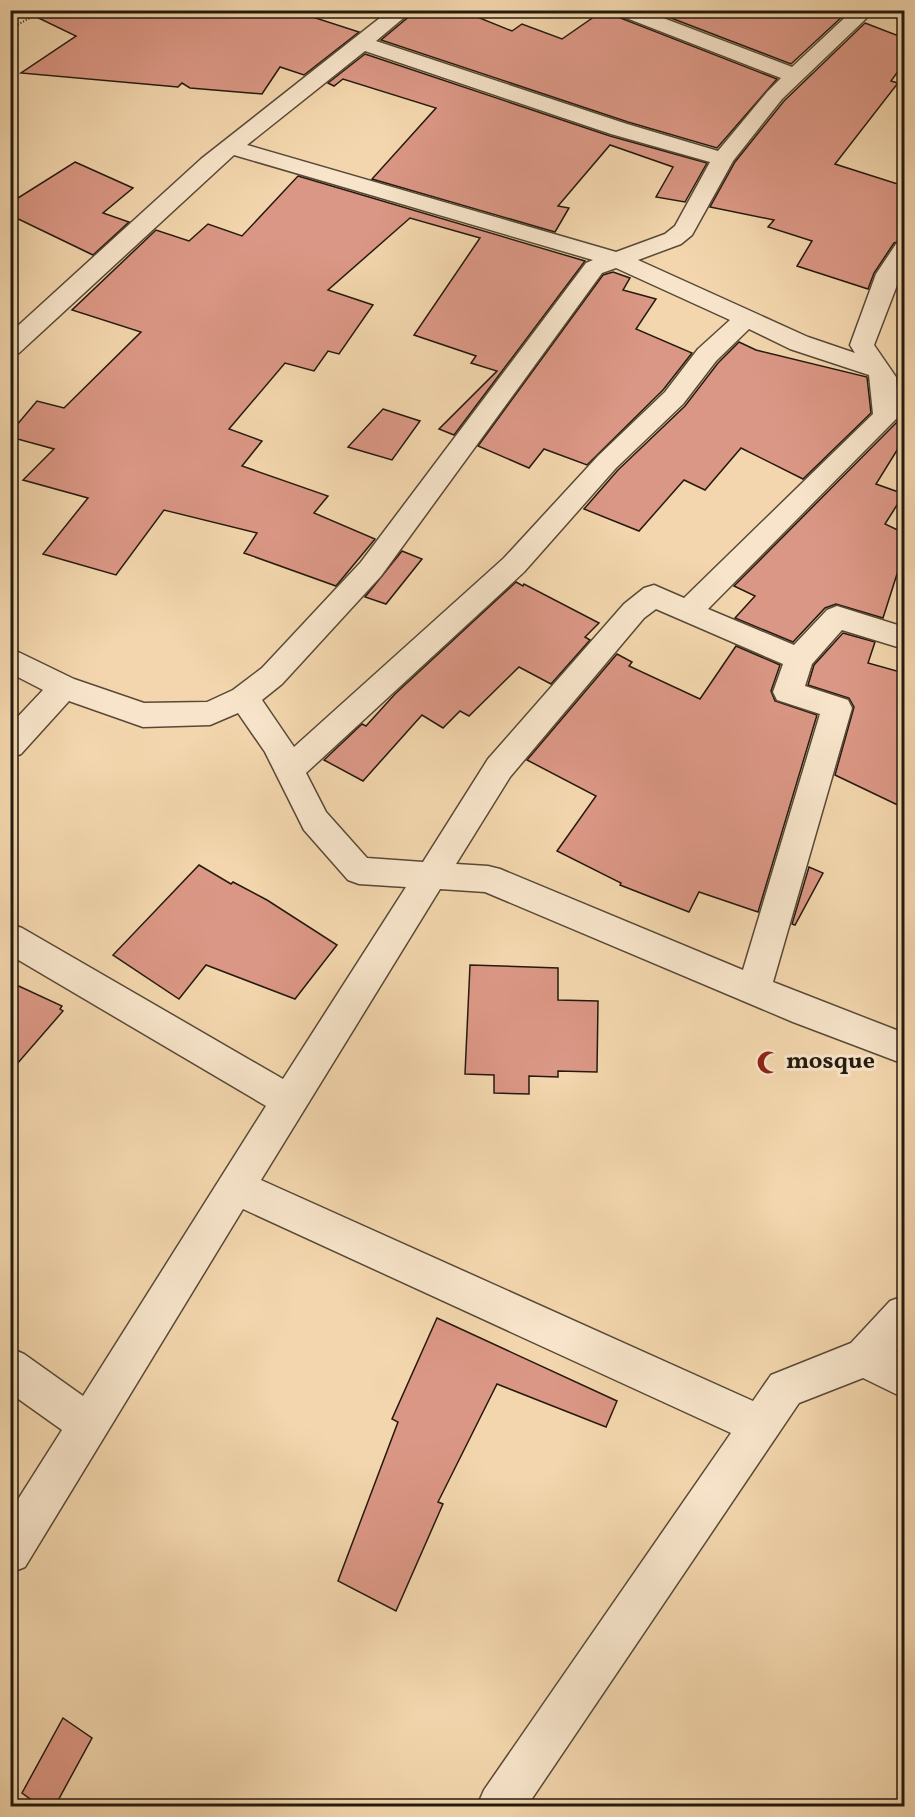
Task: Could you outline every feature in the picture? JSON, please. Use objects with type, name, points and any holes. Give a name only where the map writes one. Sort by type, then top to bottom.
[{"type":"street","points":[[10,347],[231,147],[403,10]]},
{"type":"street","points":[[623,10],[796,76]]},
{"type":"street","points":[[10,659],[63,687],[143,715],[210,713],[244,698],[272,676],[371,569],[448,461],[594,268],[673,239],[684,230],[723,159],[776,95],[865,10]]},
{"type":"street","points":[[898,10],[904,14]]},
{"type":"street","points":[[362,43],[619,129],[723,159]]},
{"type":"street","points":[[231,147],[618,261],[799,343],[878,369]]},
{"type":"street","points":[[687,612],[886,416],[895,403],[883,377],[862,345],[888,274],[904,249]]},
{"type":"street","points":[[289,770],[514,565],[607,462],[674,398],[707,355],[746,318]]},
{"type":"street","points":[[10,1552],[289,1101],[499,768],[634,611],[654,595],[687,612],[799,659]]},
{"type":"street","points":[[754,990],[837,708],[788,692],[799,659],[837,617],[872,630],[904,638]]},
{"type":"street","points":[[10,746],[63,687]]},
{"type":"street","points":[[244,698],[277,745],[315,821],[359,871],[488,879],[754,990],[904,1048]]},
{"type":"street","points":[[10,938],[289,1101]]},
{"type":"street","points":[[236,1187],[760,1425]]},
{"type":"street","points":[[500,1806],[785,1389],[865,1357],[904,1315]]},
{"type":"street","points":[[865,1357],[904,1378]]},
{"type":"street","points":[[10,1368],[89,1425]]},
{"type":"path","points":[[10,28],[44,10]]},
{"type":"building","points":[[22,10],[291,10],[359,32],[304,75],[280,67],[262,94],[190,88],[182,83],[178,87],[21,73],[76,36]]},
{"type":"building","points":[[417,10],[460,10],[512,31],[522,24],[562,39],[604,10],[611,10],[615,16],[777,79],[717,148],[628,122],[381,40]]},
{"type":"building","points":[[650,10],[830,10],[844,15],[791,64]]},
{"type":"building","points":[[865,23],[904,38],[904,63],[891,81],[898,83],[835,164],[904,186],[904,240],[894,243],[874,273],[868,289],[797,266],[812,241],[768,227],[774,220],[710,207],[735,162],[784,101]]},
{"type":"building","points":[[365,54],[610,136],[707,163],[685,202],[656,197],[673,167],[610,145],[558,206],[569,208],[555,232],[372,179],[436,108],[343,79],[334,86],[328,83]]},
{"type":"building","points":[[75,162],[133,188],[103,213],[129,222],[93,255],[10,215],[10,203]]},
{"type":"building","points":[[298,176],[585,261],[454,435],[439,429],[497,371],[471,363],[476,356],[414,335],[480,238],[410,218],[328,290],[373,305],[339,354],[328,351],[314,371],[285,363],[229,429],[262,441],[242,466],[328,496],[314,513],[375,539],[336,586],[244,553],[257,533],[164,510],[116,575],[43,554],[88,498],[23,480],[54,449],[10,437],[10,433],[37,401],[64,408],[141,332],[72,310],[156,230],[189,241],[208,224],[242,236]]},
{"type":"building","points":[[613,272],[630,278],[623,290],[656,299],[636,329],[692,353],[663,390],[587,465],[544,449],[529,468],[478,446],[603,275]]},
{"type":"building","points":[[739,342],[756,350],[867,377],[871,413],[803,479],[741,448],[705,490],[684,480],[639,531],[584,509],[618,470],[685,406],[718,363]]},
{"type":"building","points":[[899,385],[904,386],[904,439],[876,484],[904,494],[885,524],[904,533],[904,575],[898,571],[883,618],[836,604],[825,608],[793,642],[735,618],[755,596],[734,586],[901,418]]},
{"type":"building","points":[[383,409],[420,421],[392,460],[348,447]]},
{"type":"building","points":[[402,551],[422,559],[386,604],[365,597]]},
{"type":"building","points":[[516,582],[599,623],[585,637],[590,640],[551,684],[519,667],[469,716],[460,711],[443,728],[422,715],[363,781],[324,760],[362,724],[366,726],[395,694]]},
{"type":"building","points":[[843,633],[875,642],[868,663],[904,673],[904,808],[835,775],[854,707],[849,698],[808,685],[814,665]]},
{"type":"building","points":[[736,646],[780,665],[771,691],[775,701],[817,715],[758,912],[699,892],[689,912],[620,885],[621,883],[557,851],[596,796],[527,760],[617,654],[632,662],[629,666],[700,699]]},
{"type":"building","points":[[199,865],[231,884],[233,882],[267,900],[337,945],[295,999],[206,965],[179,999],[113,955]]},
{"type":"building","points":[[809,867],[823,873],[795,925],[792,924]]},
{"type":"building","points":[[470,965],[558,968],[558,1000],[598,1001],[597,1072],[558,1071],[558,1077],[529,1076],[529,1094],[494,1093],[494,1075],[465,1074]]},
{"type":"building","points":[[10,982],[62,1006],[60,1009],[63,1011],[10,1072]]},
{"type":"building","points":[[437,1318],[617,1401],[606,1427],[497,1384],[438,1502],[443,1504],[396,1611],[338,1581],[398,1422],[392,1419]]},
{"type":"building","points":[[63,1718],[92,1738],[55,1806],[40,1806],[22,1793]]},
{"type":"place","name":"mosque","points":[[768,1062]]}]
